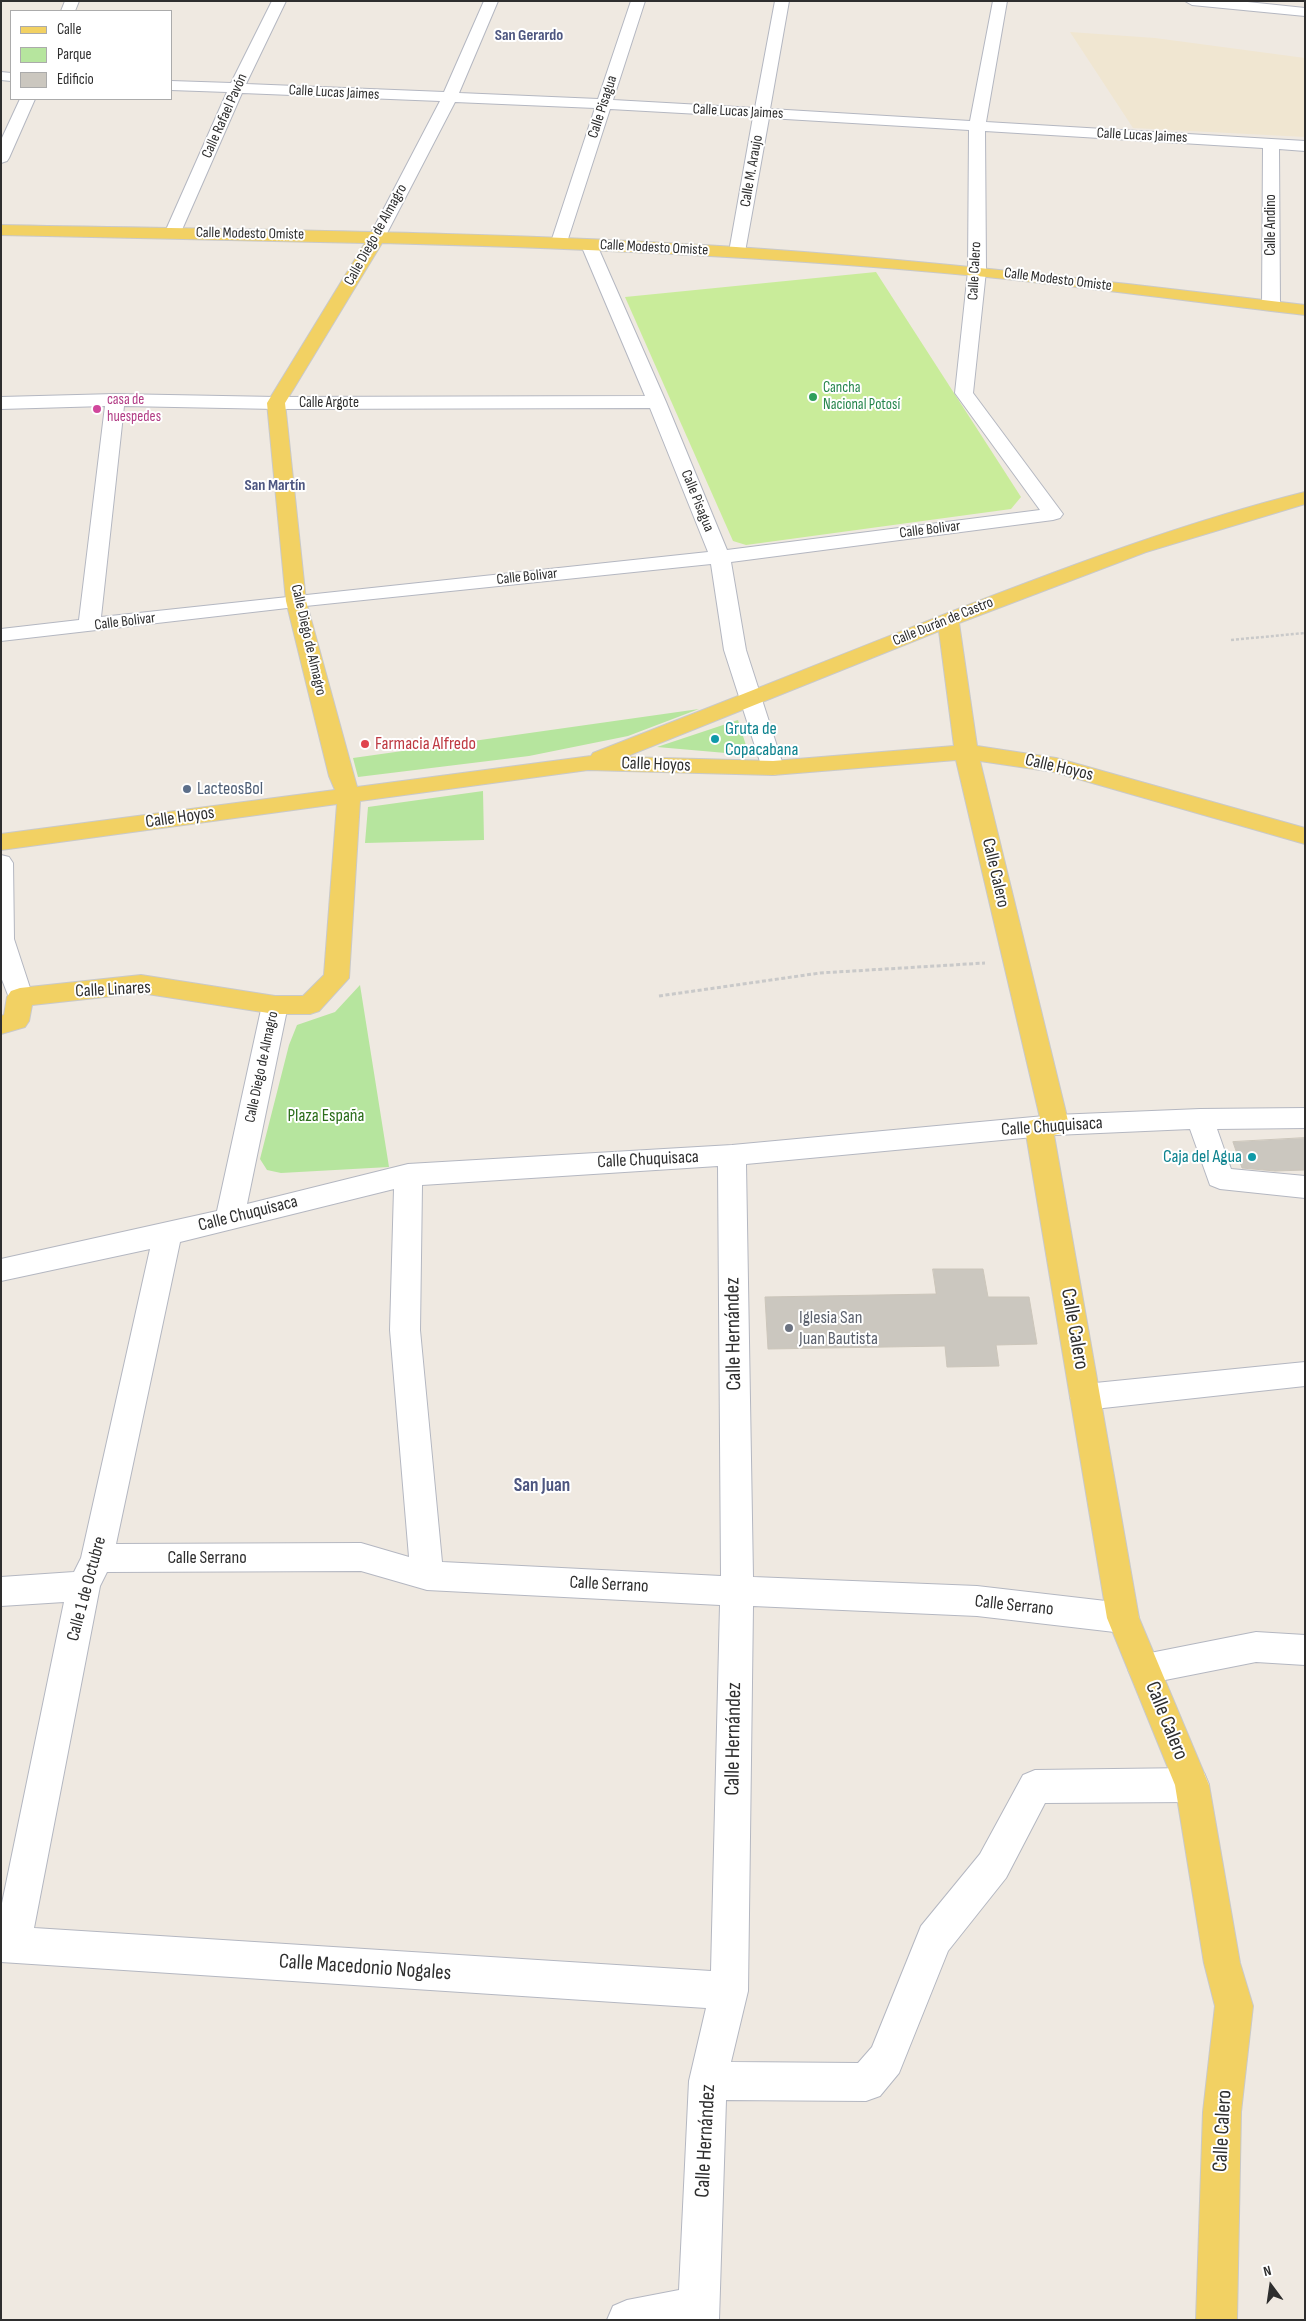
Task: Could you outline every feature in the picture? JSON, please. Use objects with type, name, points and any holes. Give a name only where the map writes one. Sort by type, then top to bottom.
[{"type":"main road","name":"Calle Modesto Omiste","points":[[1,230],[174,232],[559,242],[737,252],[978,271],[1305,310]]},
{"type":"main road","name":"Calle Diego de Almagro","points":[[274,1005],[310,1005],[336,978],[349,795],[341,776],[296,601],[276,403],[377,237]]},
{"type":"main road","name":"Calle Durán de Castro","points":[[588,763],[750,701],[948,619],[1141,547],[1305,498]]},
{"type":"main road","name":"Calle Calero","points":[[948,619],[966,752],[1016,961],[1047,1126],[1085,1397],[1123,1618],[1192,1785],[1222,1963],[1234,2006],[1222,2112],[1216,2320]]},
{"type":"main road","name":"Calle Hoyos","points":[[1,842],[588,763],[773,768],[966,752],[1056,764],[1305,836]]},
{"type":"main road","name":"Calle Linares","points":[[20,996],[141,984],[274,1005]]},
{"type":"main road","points":[[1,1025],[16,1020],[20,996]]},
{"type":"street","name":"Calle Rafael Pavón","points":[[174,232],[236,88],[279,1]]},
{"type":"street","name":"Calle Diego de Almagro","points":[[377,237],[449,98],[491,1]]},
{"type":"street","name":"Calle Pisagua","points":[[559,242],[638,1]]},
{"type":"street","name":"Calle M. Araujo","points":[[737,252],[782,1]]},
{"type":"street","name":"Calle Calero","points":[[1000,1],[977,127],[978,271],[964,393],[1053,514]]},
{"type":"street","points":[[1192,1],[1305,12]]},
{"type":"street","name":"Calle Lucas Jaimes","points":[[172,85],[605,104],[1305,146]]},
{"type":"street","points":[[1,158],[27,100]]},
{"type":"street","name":"Calle Andino","points":[[1271,144],[1271,306]]},
{"type":"street","name":"Calle Pisagua","points":[[589,245],[657,402],[720,557],[735,650],[773,768]]},
{"type":"street","points":[[89,626],[115,400]]},
{"type":"street","name":"Calle Argote","points":[[1,403],[115,400],[276,403],[657,402]]},
{"type":"street","name":"Calle Bolivar","points":[[1,635],[296,601],[720,557],[1053,514]]},
{"type":"street","points":[[1,862],[2,939],[20,996]]},
{"type":"street","name":"Calle Diego de Almagro","points":[[230,1218],[274,1005]]},
{"type":"street","name":"Calle Chuquisaca","points":[[1,1270],[167,1234],[408,1175],[732,1155],[1047,1126],[1200,1119],[1305,1118]]},
{"type":"street","points":[[1200,1119],[1220,1178],[1305,1187]]},
{"type":"street","name":"Calle Hernández","points":[[698,2313],[708,2081],[729,1991],[737,1591],[732,1155]]},
{"type":"street","points":[[408,1175],[405,1330],[426,1576]]},
{"type":"street","name":"Calle 1 de Octubre","points":[[6,1944],[167,1234]]},
{"type":"street","points":[[1085,1397],[1305,1374]]},
{"type":"street","name":"Calle Serrano","points":[[1,1592],[91,1572],[361,1557],[426,1576],[977,1601],[1123,1618]]},
{"type":"street","points":[[1144,1669],[1256,1647],[1305,1650]]},
{"type":"street","points":[[708,2081],[866,2082],[886,2060],[934,1939],[993,1866],[1035,1787],[1192,1785]]},
{"type":"street","name":"Calle Macedonio Nogales","points":[[6,1944],[729,1991]]},
{"type":"street","points":[[627,2320],[698,2313]]},
{"type":"path","points":[[1230,640],[1305,633]]},
{"type":"path","points":[[659,996],[820,973],[1016,961]]},
{"type":"shaded area","points":[[1070,32],[1155,38],[1305,58],[1305,137],[1133,128]]},
{"type":"green space","name":"Cancha Nacional Potosí","points":[[876,272],[1021,497],[1011,509],[746,545],[733,541],[625,297]]},
{"type":"green space","points":[[699,709],[628,736],[529,756],[358,777],[353,758]]},
{"type":"green space","points":[[738,720],[749,755],[657,747]]},
{"type":"green space","points":[[483,791],[484,840],[365,843],[368,807]]},
{"type":"green space","name":"Plaza España","points":[[360,985],[389,1167],[281,1173],[267,1170],[260,1159],[289,1045],[297,1025],[335,1012]]},
{"type":"building","points":[[1305,1138],[1305,1170],[1275,1171],[1242,1168],[1233,1142]]},
{"type":"building","points":[[933,1269],[983,1269],[988,1297],[1029,1297],[1037,1344],[996,1345],[999,1366],[947,1367],[945,1346],[768,1349],[765,1297],[936,1294]]},
{"type":"place","name":"Cancha Nacional Potosí","points":[[813,397]]},
{"type":"place","name":"casa de huespedes","points":[[97,409]]},
{"type":"place","name":"Gruta de Copacabana","points":[[715,739]]},
{"type":"place","name":"Farmacia Alfredo","points":[[365,744]]},
{"type":"place","name":"LacteosBol","points":[[187,789]]},
{"type":"place","name":"Caja del Agua","points":[[1252,1157]]},
{"type":"place","name":"Iglesia San Juan Bautista","points":[[789,1328]]},
{"type":"district","name":"San Gerardo","points":[[529,36]]},
{"type":"district","name":"San Martín","points":[[275,486]]},
{"type":"district","name":"San Juan","points":[[542,1486]]}]
